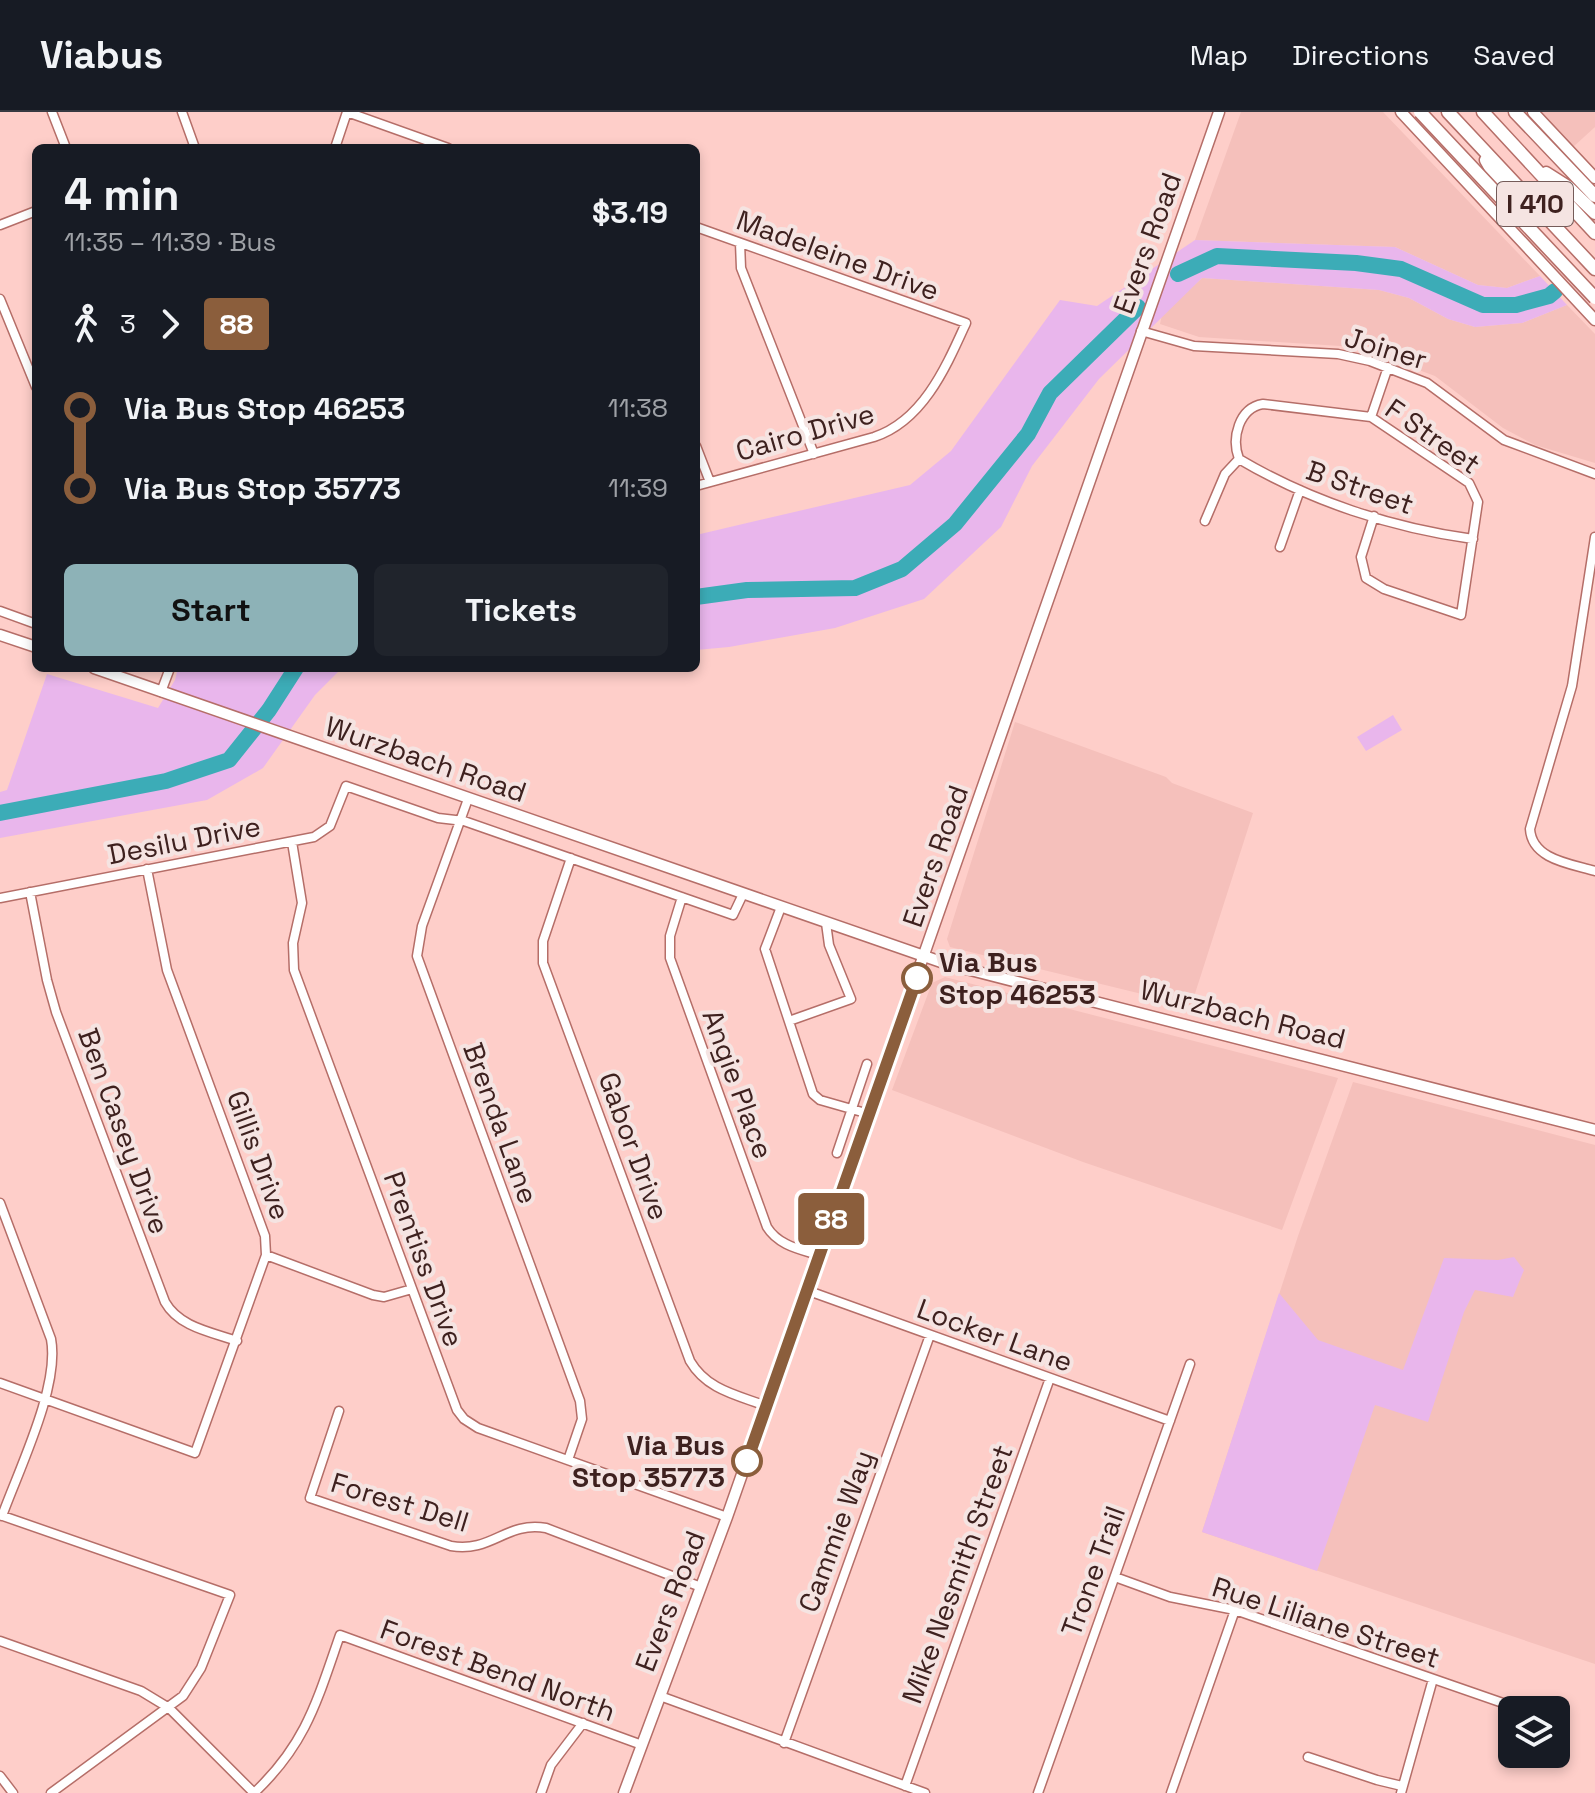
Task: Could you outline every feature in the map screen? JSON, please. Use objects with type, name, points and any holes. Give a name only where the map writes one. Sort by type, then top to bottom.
[{"type":"highway","points":[[1420,112],[1595,301]]},
{"type":"highway","name":"I 410","points":[[1448,112],[1595,269]]},
{"type":"highway","name":"I 410","points":[[1483,112],[1595,233]]},
{"type":"highway","points":[[1515,112],[1595,196]]},
{"type":"highway","points":[[1474,140],[1499,183],[1595,301]]},
{"type":"highway","points":[[1527,160],[1568,187],[1595,213]]},
{"type":"main road","points":[[1401,112],[1595,320]]},
{"type":"main road","points":[[1533,112],[1595,178]]},
{"type":"main road","name":"Evers Road","points":[[624,1793],[727,1517],[926,956],[1216,113]]},
{"type":"main road","points":[[0,636],[32,646]]},
{"type":"main road","name":"Wurzbach Road","points":[[105,672],[926,956],[1595,1130]]},
{"type":"street","points":[[52,112],[64,144]]},
{"type":"street","points":[[182,112],[194,144]]},
{"type":"street","points":[[336,144],[347,112],[437,144]]},
{"type":"street","points":[[0,225],[32,213]]},
{"type":"street","name":"Madeleine Drive","points":[[700,228],[966,323]]},
{"type":"street","points":[[740,243],[741,268],[814,454]]},
{"type":"street","points":[[0,299],[32,377]]},
{"type":"street","name":"Cairo Drive","points":[[700,485],[884,434],[907,420],[919,408],[953,352],[966,323]]},
{"type":"street","name":"Joiner","points":[[1141,331],[1194,346],[1338,354],[1388,367],[1441,391],[1504,440],[1595,474]]},
{"type":"street","points":[[1371,417],[1388,367]]},
{"type":"street","name":"F Street","points":[[1239,459],[1235,440],[1242,418],[1253,406],[1263,404],[1371,417],[1469,483],[1478,502],[1461,615],[1384,589],[1366,578],[1361,557],[1374,516]]},
{"type":"street","points":[[700,456],[710,482]]},
{"type":"street","points":[[1205,521],[1225,474],[1239,459]]},
{"type":"street","name":"B Street","points":[[1239,459],[1300,490],[1374,516],[1422,532],[1473,539]]},
{"type":"street","points":[[1280,547],[1300,490]]},
{"type":"street","points":[[1595,537],[1572,686],[1530,829],[1533,843],[1547,856],[1595,871]]},
{"type":"street","points":[[0,611],[32,623]]},
{"type":"street","points":[[161,692],[166,672]]},
{"type":"street","name":"Wurzbach Road","points":[[346,786],[438,818],[461,820],[733,915],[743,894]]},
{"type":"street","name":"Desilu Drive","points":[[0,898],[314,837],[330,826],[346,786]]},
{"type":"street","name":"Brenda Lane","points":[[468,799],[422,926],[417,956],[580,1401],[582,1419],[568,1460]]},
{"type":"street","name":"Prentiss Drive","points":[[292,842],[302,903],[293,943],[294,970],[457,1410],[478,1428],[727,1517]]},
{"type":"street","name":"Gabor Drive","points":[[571,858],[543,941],[543,963],[690,1361],[707,1383],[766,1406]]},
{"type":"street","name":"Gillis Drive","points":[[45,1399],[195,1453],[266,1255],[265,1236],[167,970],[147,869]]},
{"type":"street","name":"Ben Casey Drive","points":[[30,892],[56,1012],[165,1302],[175,1317],[186,1323],[237,1341]]},
{"type":"street","name":"Angie Place","points":[[682,897],[670,936],[670,958],[767,1227],[783,1243],[818,1255]]},
{"type":"street","points":[[781,907],[765,949],[813,1094],[820,1100],[869,1114]]},
{"type":"street","points":[[789,1021],[851,999],[829,945],[826,923]]},
{"type":"street","points":[[837,1153],[867,1064]]},
{"type":"street","points":[[1,1209],[51,1339],[52,1373],[1,1516],[230,1595],[196,1678],[183,1696],[51,1793]]},
{"type":"street","points":[[266,1255],[373,1295],[384,1297],[412,1289]]},
{"type":"street","name":"Locker Lane","points":[[806,1290],[1170,1421]]},
{"type":"street","name":"Cammie Way","points":[[784,1743],[930,1335]]},
{"type":"street","name":"Trone Trail","points":[[1038,1793],[1190,1364]]},
{"type":"street","name":"Mike Nesmith Street","points":[[905,1786],[1050,1378]]},
{"type":"street","points":[[0,1383],[45,1399]]},
{"type":"street","name":"Forest Dell","points":[[339,1411],[310,1498],[465,1548],[485,1545],[516,1528],[530,1525],[546,1528],[701,1587]]},
{"type":"street","name":"Rue Liliane Street","points":[[1115,1577],[1170,1597],[1235,1610],[1498,1701]]},
{"type":"street","points":[[1171,1793],[1235,1610]]},
{"type":"street","name":"Forest Bend North","points":[[254,1793],[274,1773],[301,1737],[312,1716],[340,1635],[642,1745]]},
{"type":"street","points":[[0,1641],[141,1691],[169,1708],[254,1793]]},
{"type":"street","points":[[1308,1757],[1402,1790],[1433,1679]]},
{"type":"street","points":[[660,1696],[925,1793]]},
{"type":"street","points":[[541,1793],[551,1765],[583,1723]]},
{"type":"street","points":[[0,1776],[13,1793]]},
{"type":"shaded area","points":[[1241,112],[1383,112],[1540,276],[1507,288],[1478,285],[1395,247],[1195,240]]},
{"type":"shaded area","points":[[1539,112],[1595,112],[1595,127],[1572,148]]},
{"type":"shaded area","points":[[1195,240],[1395,247],[1478,285],[1507,288],[1540,276],[1567,305],[1522,323],[1475,327],[1448,319],[1409,298],[1379,290],[1202,278],[1099,379],[1032,466],[1001,527],[924,599],[835,628],[700,650],[700,534],[910,485],[951,451],[1060,300],[1097,306]]},
{"type":"shaded area","points":[[1202,278],[1379,290],[1409,298],[1448,319],[1475,327],[1522,323],[1567,305],[1595,334],[1595,463],[1535,445],[1503,428],[1435,376],[1356,347],[1199,337],[1160,324],[1162,315]]},
{"type":"shaded area","points":[[177,672],[338,672],[315,695],[263,768],[207,800],[0,838],[0,792],[7,790],[47,674],[158,708]]},
{"type":"shaded area","points":[[1393,715],[1402,730],[1366,751],[1357,737]]},
{"type":"shaded area","points":[[1015,722],[1166,777],[1172,783],[1253,813],[1191,1006],[950,947],[947,939]]},
{"type":"shaded area","points":[[945,977],[1338,1078],[1282,1230],[1083,1162],[892,1090],[932,983]]},
{"type":"shaded area","points":[[1353,1082],[1595,1145],[1595,1664],[1202,1532],[1298,1236]]},
{"type":"shaded area","points":[[1514,1257],[1524,1270],[1513,1297],[1475,1290],[1464,1312],[1428,1422],[1375,1405],[1317,1571],[1202,1532],[1279,1293],[1318,1340],[1403,1370],[1444,1258],[1498,1260]]},
{"type":"waterway","points":[[1178,274],[1217,256],[1356,263],[1401,269],[1483,305],[1516,305],[1549,296],[1555,291]]},
{"type":"waterway","points":[[700,596],[747,590],[855,588],[902,569],[955,524],[1028,434],[1050,393],[1138,307]]},
{"type":"waterway","points":[[0,813],[166,781],[229,760],[269,710],[293,672]]},
{"type":"bus line","name":"88","points":[[747,1461],[917,978]]},
{"type":"place","name":"Via Bus Stop 46253","points":[[917,978]]},
{"type":"place","name":"Via Bus Stop 35773","points":[[747,1461]]}]
